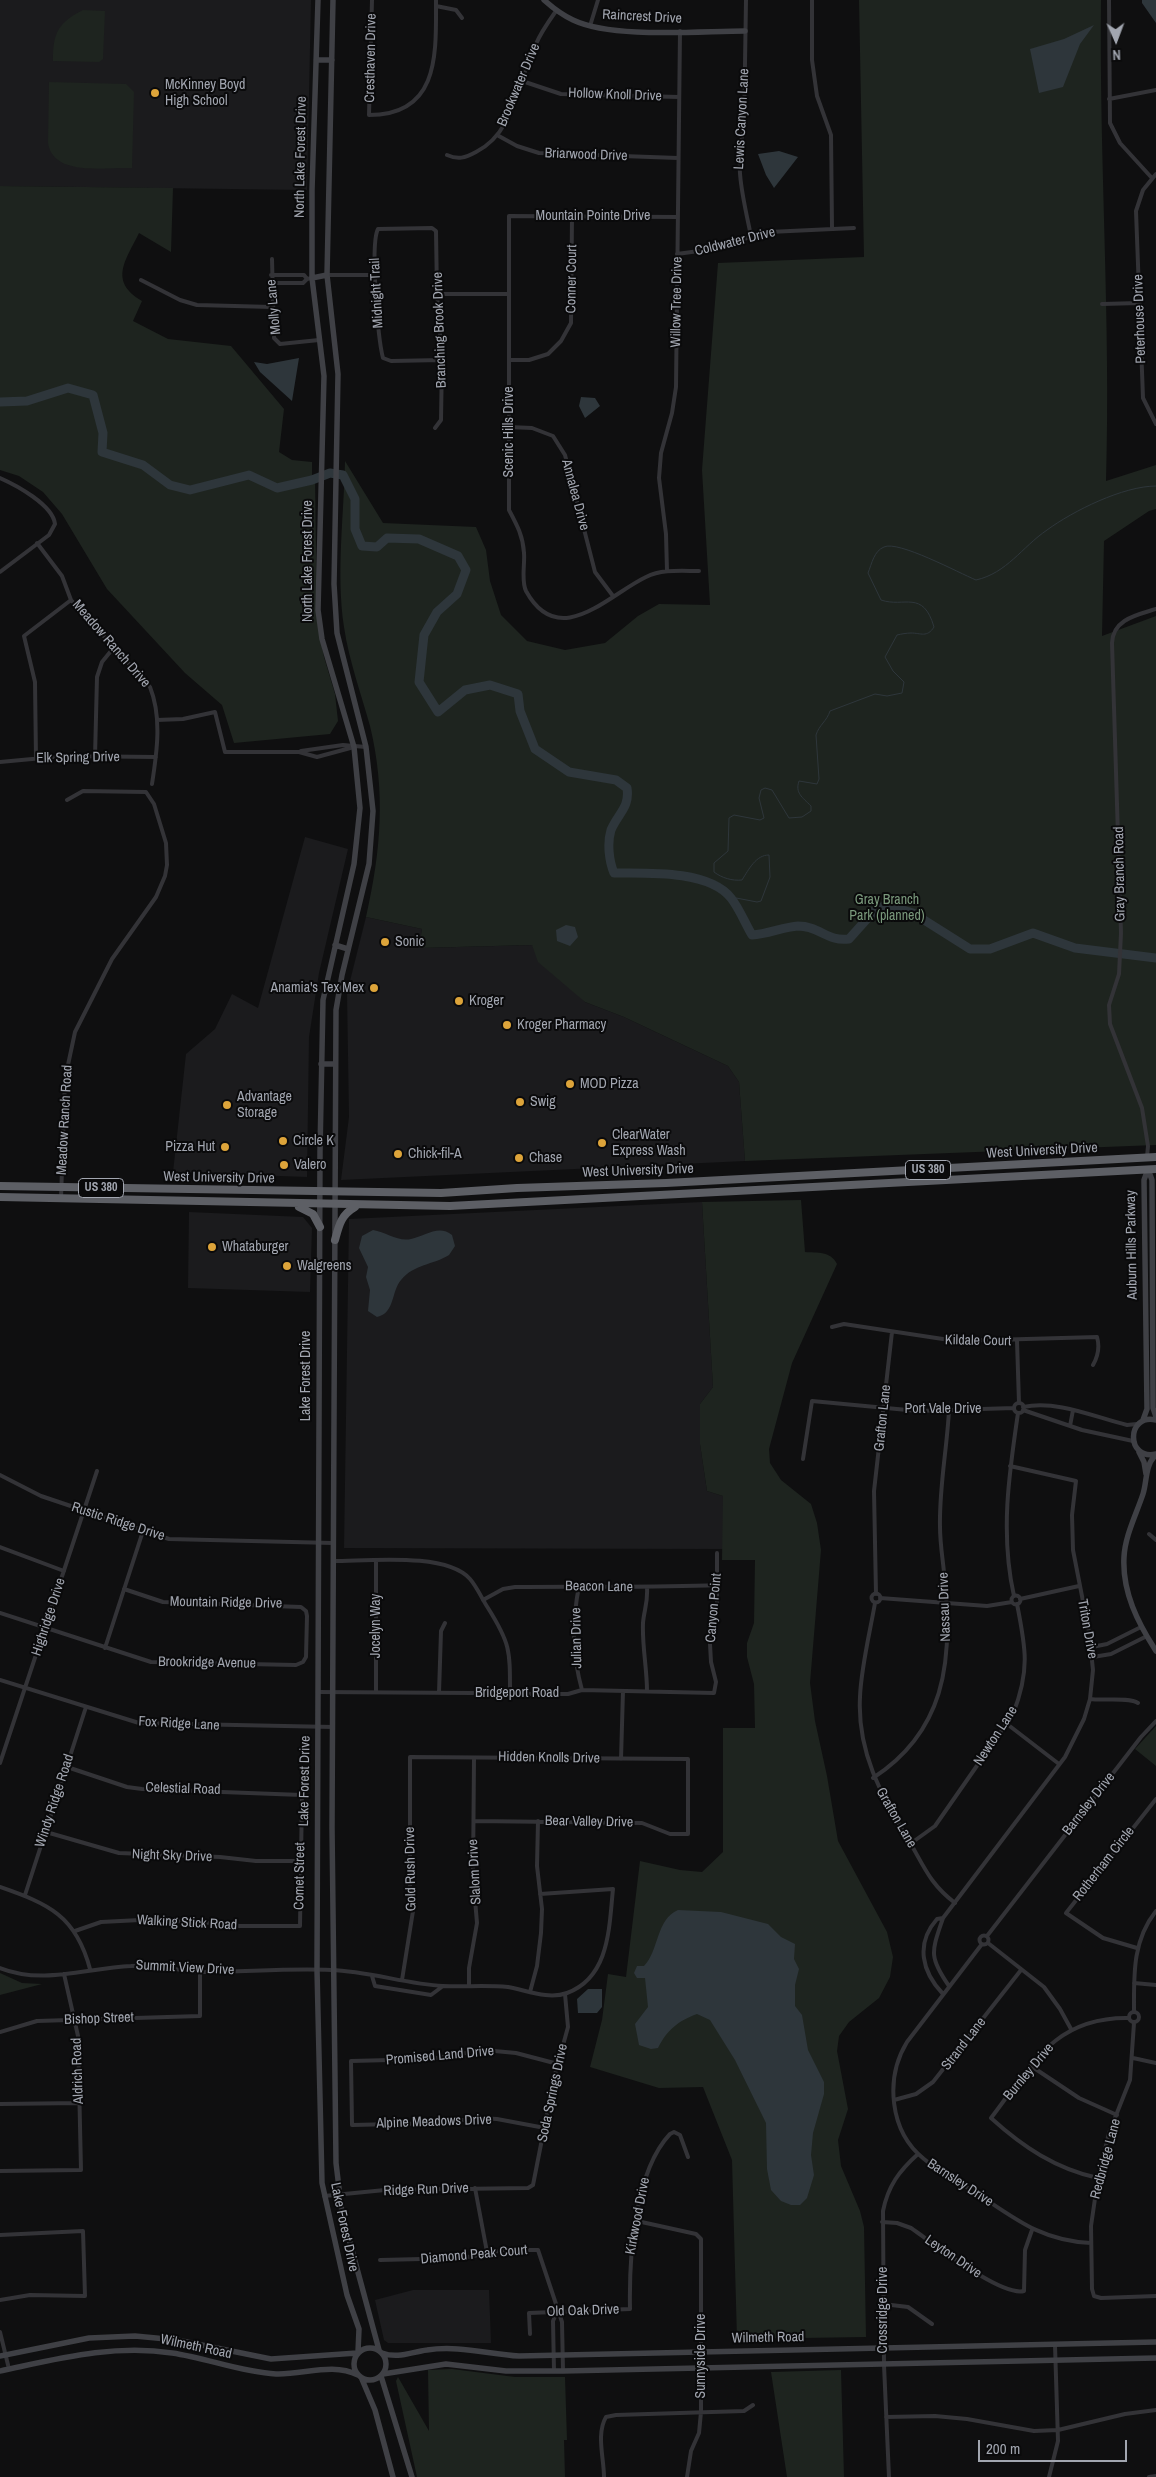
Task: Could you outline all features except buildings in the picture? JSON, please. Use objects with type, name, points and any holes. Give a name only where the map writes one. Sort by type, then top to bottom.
[{"type":"highway","points":[[1147,1157],[1152,1169]]},
{"type":"highway","name":"West University Drive","points":[[0,1186],[320,1193],[441,1193],[1156,1157]]},
{"type":"highway","name":"West University Drive","points":[[0,1197],[356,1206],[450,1206],[1152,1169]]},
{"type":"highway","points":[[664,1195],[672,1187],[752,1183],[763,1178]]},
{"type":"highway","points":[[201,1190],[201,1202]]},
{"type":"highway","points":[[293,1204],[312,1212],[320,1227]]},
{"type":"highway","points":[[335,1240],[341,1219],[347,1211],[356,1206]]},
{"type":"main road","name":"North Lake Forest Drive","points":[[318,0],[310,278],[324,376],[318,610],[322,639],[354,747],[360,808],[354,864],[323,1000],[320,1205]]},
{"type":"main road","name":"North Lake Forest Drive","points":[[333,0],[327,275],[338,374],[334,584],[337,632],[366,747],[373,811],[369,864],[348,949],[336,1010],[335,1205]]},
{"type":"main road","name":"Raincrest Drive","points":[[544,0],[556,11],[590,26],[612,30],[745,31]]},
{"type":"main road","points":[[316,60],[332,60]]},
{"type":"main road","points":[[310,278],[327,275]]},
{"type":"main road","points":[[335,945],[348,949]]},
{"type":"main road","points":[[321,1064],[335,1064]]},
{"type":"main road","name":"Auburn Hills Parkway","points":[[1152,1169],[1153,1408],[1156,1419]]},
{"type":"main road","name":"Auburn Hills Parkway","points":[[1143,1420],[1147,1409],[1144,1180],[1152,1169]]},
{"type":"main road","name":"Lake Forest Drive","points":[[320,1205],[317,1970],[321,2168],[324,2196],[346,2295],[359,2329],[358,2352]]},
{"type":"main road","name":"Lake Forest Drive","points":[[335,1205],[332,1970],[336,2172],[339,2196],[380,2351]]},
{"type":"main road","points":[[1146,1479],[1144,1462],[1133,1441],[1132,1434],[1137,1424],[1143,1420],[1156,1419]]},
{"type":"main road","points":[[1138,1450],[1146,1454],[1156,1454]]},
{"type":"main road","points":[[1156,1454],[1151,1460],[1124,1558],[1127,1592],[1141,1627],[1156,1651]]},
{"type":"main road","name":"Wilmeth Road","points":[[3,2355],[90,2338],[135,2336],[177,2340],[271,2360],[358,2352]]},
{"type":"main road","name":"Wilmeth Road","points":[[380,2351],[398,2356],[449,2348],[512,2355],[563,2355],[1156,2342]]},
{"type":"main road","points":[[393,2477],[375,2410],[354,2365],[358,2352],[369,2347],[380,2351],[386,2362],[382,2375],[412,2477]]},
{"type":"main road","name":"Wilmeth Road","points":[[0,2371],[93,2352],[138,2350],[175,2353],[254,2372],[290,2374],[340,2368],[359,2376]]},
{"type":"main road","points":[[359,2376],[371,2380],[382,2375],[446,2364],[506,2371],[563,2371],[1156,2358]]},
{"type":"street","name":"Cresthaven Drive","points":[[372,0],[369,115],[384,115],[404,108],[414,101],[428,84],[434,61],[436,6]]},
{"type":"street","points":[[436,0],[436,6],[456,10],[462,18]]},
{"type":"street","points":[[590,26],[598,0]]},
{"type":"street","name":"Lewis Canyon Lane","points":[[746,0],[744,127],[740,144],[738,171],[751,236]]},
{"type":"street","points":[[812,0],[812,60],[817,96],[831,135],[832,228]]},
{"type":"street","points":[[1109,0],[1110,123],[1114,134],[1151,177],[1156,174]]},
{"type":"street","name":"Brookwater Drive","points":[[446,156],[455,159],[466,157],[483,149],[507,122],[535,44],[556,11]]},
{"type":"street","name":"Willow Tree Drive","points":[[667,571],[666,534],[659,478],[661,453],[672,413],[676,387],[680,32]]},
{"type":"street","name":"Hollow Knoll Drive","points":[[522,81],[561,94],[679,97]]},
{"type":"street","points":[[1109,99],[1156,90]]},
{"type":"street","name":"Briarwood Drive","points":[[497,135],[517,146],[539,153],[678,158]]},
{"type":"street","name":"Peterhouse Drive","points":[[1151,177],[1142,190],[1136,211],[1143,398],[1155,424]]},
{"type":"street","name":"Mountain Pointe Drive","points":[[509,216],[678,217]]},
{"type":"street","name":"Scenic Hills Drive","points":[[509,216],[509,510],[521,531],[524,588],[534,604],[548,614],[568,619],[590,611],[613,596]]},
{"type":"street","name":"Conner Court","points":[[509,360],[529,360],[548,354],[561,342],[571,323],[572,216]]},
{"type":"street","name":"Branching Brook Drive","points":[[378,230],[432,228],[436,231],[437,294],[442,360],[441,420],[435,428]]},
{"type":"street","name":"Coldwater Drive","points":[[677,254],[728,247],[751,236],[794,229],[854,228]]},
{"type":"street","name":"Midnight Trail","points":[[378,230],[375,238],[375,275],[383,358],[391,361],[442,360]]},
{"type":"street","name":"Molly Lane","points":[[272,259],[271,283],[274,338],[280,344],[319,340]]},
{"type":"street","points":[[271,275],[304,275],[310,278],[303,283],[271,283]]},
{"type":"street","points":[[327,275],[375,275]]},
{"type":"street","points":[[141,280],[180,300],[197,305],[272,307]]},
{"type":"street","points":[[437,294],[509,294]]},
{"type":"street","points":[[1102,304],[1139,303]]},
{"type":"street","name":"Annalea Drive","points":[[509,427],[532,428],[554,436],[565,455],[595,572],[613,596]]},
{"type":"street","points":[[0,478],[12,483],[39,502],[51,515],[55,524],[49,535],[0,572]]},
{"type":"street","name":"Meadow Ranch Drive","points":[[37,543],[62,576],[71,600],[115,646],[150,687],[154,698],[157,720],[156,757],[152,784]]},
{"type":"street","points":[[613,596],[647,576],[667,571],[699,571]]},
{"type":"street","points":[[36,759],[35,682],[24,636],[71,600]]},
{"type":"street","name":"Gray Branch Road","points":[[1147,1157],[1148,1146],[1142,1108],[1110,1024],[1109,1005],[1119,974],[1121,934],[1112,637],[1117,627],[1125,620],[1156,609]]},
{"type":"street","points":[[95,757],[97,677],[102,662],[115,646]]},
{"type":"street","points":[[157,720],[183,719],[215,712],[225,752],[298,752],[334,746],[366,747]]},
{"type":"street","points":[[298,752],[317,756],[344,752],[354,747]]},
{"type":"street","name":"Elk Spring Drive","points":[[0,762],[95,757],[156,757]]},
{"type":"street","name":"Meadow Ranch Road","points":[[61,1199],[65,1078],[75,1032],[112,959],[156,897],[163,882],[167,865],[166,842],[151,797],[146,792],[127,790],[82,791],[67,800]]},
{"type":"street","name":"Kildale Court","points":[[832,1327],[844,1324],[947,1341],[1017,1341],[1097,1337],[1098,1351],[1093,1365]]},
{"type":"street","name":"Grafton Lane","points":[[892,1332],[874,1502],[876,1594],[871,1598],[875,1603],[861,1682],[859,1706],[862,1734],[873,1778],[883,1798],[931,1881],[955,1903]]},
{"type":"street","points":[[1017,1341],[1019,1403],[1023,1408],[1070,1426],[1133,1441]]},
{"type":"street","name":"Port Vale Drive","points":[[803,1459],[812,1401],[949,1410],[1014,1408]]},
{"type":"street","points":[[1018,1413],[1014,1408],[1019,1403]]},
{"type":"street","points":[[1012,1602],[1014,1596],[1009,1567],[1006,1528],[1010,1466],[1018,1413],[1023,1408],[1031,1406],[1073,1410],[1127,1425],[1137,1424]]},
{"type":"street","name":"Nassau Drive","points":[[873,1778],[894,1764],[913,1745],[936,1706],[945,1672],[946,1604],[940,1526],[949,1410]]},
{"type":"street","points":[[1070,1426],[1073,1410]]},
{"type":"street","name":"Triton Drive","points":[[933,1945],[943,1918],[1059,1764],[1076,1738],[1090,1699],[1092,1647],[1079,1586],[1072,1533],[1076,1481],[1010,1466]]},
{"type":"street","name":"Highridge Drive","points":[[0,1763],[2,1750],[26,1688],[97,1471]]},
{"type":"street","name":"Rustic Ridge Drive","points":[[0,1475],[41,1496],[84,1512],[177,1541],[333,1543]]},
{"type":"street","points":[[105,1648],[143,1531]]},
{"type":"street","points":[[1149,1534],[1156,1540]]},
{"type":"street","points":[[0,1547],[64,1571]]},
{"type":"street","name":"Canyon Point","points":[[714,1693],[716,1682],[711,1662],[709,1626],[717,1603],[717,1553]]},
{"type":"street","points":[[333,1561],[438,1562],[456,1568],[470,1579],[505,1635],[510,1655],[510,1691]]},
{"type":"street","name":"Jocelyn Way","points":[[376,1561],[376,1692]]},
{"type":"street","name":"Beacon Lane","points":[[483,1600],[503,1589],[515,1587],[647,1588],[717,1585]]},
{"type":"street","name":"Julian Drive","points":[[580,1586],[574,1614],[575,1664],[582,1690]]},
{"type":"street","points":[[1014,1596],[1020,1599],[1079,1586]]},
{"type":"street","points":[[647,1588],[648,1603],[643,1621],[647,1691]]},
{"type":"street","name":"Mountain Ridge Drive","points":[[124,1589],[164,1602],[301,1606]]},
{"type":"street","points":[[876,1594],[880,1598],[987,1606],[1012,1602],[1017,1604],[1020,1599]]},
{"type":"street","points":[[875,1603],[880,1598]]},
{"type":"street","name":"Newton Lane","points":[[910,1844],[934,1826],[1007,1724],[1021,1694],[1026,1668],[1025,1650],[1017,1604]]},
{"type":"street","name":"Brookridge Avenue","points":[[0,1613],[105,1648],[162,1664],[296,1664],[305,1660],[307,1652],[307,1616],[306,1611],[301,1606]]},
{"type":"street","points":[[439,1693],[440,1631],[445,1623]]},
{"type":"street","points":[[1092,1647],[1114,1642],[1141,1627]]},
{"type":"street","points":[[1093,1657],[1118,1651],[1146,1636]]},
{"type":"street","points":[[1114,1642],[1118,1651]]},
{"type":"street","name":"Fox Ridge Lane","points":[[0,1680],[139,1724],[334,1727]]},
{"type":"street","name":"Bridgeport Road","points":[[318,1692],[439,1693],[510,1691],[527,1694],[568,1694],[582,1690],[714,1693]]},
{"type":"street","points":[[620,1759],[623,1691]]},
{"type":"street","points":[[1090,1699],[1133,1700],[1138,1703]]},
{"type":"street","name":"Windy Ridge Road","points":[[25,1895],[86,1707]]},
{"type":"street","name":"Barnsley Drive","points":[[1090,2243],[1060,2240],[1032,2230],[918,2154],[902,2130],[894,2100],[893,2075],[900,2054],[982,1944],[980,1937],[987,1936],[1141,1737],[1156,1721]]},
{"type":"street","points":[[1007,1724],[1059,1764]]},
{"type":"street","name":"Hidden Knolls Drive","points":[[410,1757],[688,1759]]},
{"type":"street","name":"Gold Rush Drive","points":[[402,1980],[413,1911],[410,1888],[410,1757]]},
{"type":"street","name":"Slalom Drive","points":[[469,1985],[469,1968],[477,1923],[473,1876],[474,1758]]},
{"type":"street","name":"Bear Valley Drive","points":[[474,1821],[642,1823],[670,1834],[688,1834],[688,1759]]},
{"type":"street","name":"Celestial Road","points":[[67,1767],[127,1787],[302,1795]]},
{"type":"street","name":"Comet Street","points":[[300,1926],[302,1795]]},
{"type":"street","name":"Rotherham Circle","points":[[1137,1948],[1103,1938],[1066,1912],[1156,1799]]},
{"type":"street","points":[[530,1992],[537,1966],[541,1933],[537,1866],[538,1822]]},
{"type":"street","name":"Night Sky Drive","points":[[46,1832],[119,1854],[220,1857],[256,1861],[301,1861]]},
{"type":"street","points":[[0,1887],[25,1895],[56,1913],[75,1931],[85,1949],[90,1969]]},
{"type":"street","points":[[540,1894],[613,1889],[606,1950],[600,1964],[590,1978],[580,1987],[565,1994]]},
{"type":"street","name":"Redbridge Lane","points":[[1156,1911],[1146,1927],[1137,1948],[1134,2012],[1139,2017],[1134,2023],[1133,2058],[1128,2088],[1117,2115],[1098,2178],[1090,2243],[1094,2296],[1101,2298],[1156,2296]]},
{"type":"street","name":"Triton Drive","points":[[923,1944],[931,1926],[937,1919],[943,1918]]},
{"type":"street","name":"Walking Stick Road","points":[[75,1931],[102,1922],[126,1920],[201,1922],[240,1926],[300,1926]]},
{"type":"street","points":[[987,1936],[988,1943],[1047,1991],[1071,2029]]},
{"type":"street","points":[[982,1944],[988,1943]]},
{"type":"street","points":[[943,1994],[933,1984],[926,1971],[923,1960],[923,1944],[933,1945],[935,1963],[949,1986]]},
{"type":"street","name":"Summit View Drive","points":[[0,1968],[19,1976],[40,1977],[90,1969],[133,1966],[200,1972],[332,1970],[443,1986],[469,1985],[510,1988],[546,1995],[565,1994]]},
{"type":"street","name":"Strand Lane","points":[[894,2100],[916,2094],[933,2082],[1021,1970]]},
{"type":"street","name":"Bishop Street","points":[[0,2032],[36,2022],[75,2019],[200,2016],[200,1972]]},
{"type":"street","name":"Aldrich Road","points":[[0,2171],[82,2170],[78,2036],[64,1974]]},
{"type":"street","name":"Summit View Drive","points":[[372,1976],[375,1986],[431,1995],[443,1986]]},
{"type":"street","points":[[1134,1983],[1156,1985]]},
{"type":"street","name":"Soda Springs Drive","points":[[528,2188],[536,2180],[558,2064],[568,2027],[565,1994]]},
{"type":"street","points":[[1134,2012],[1128,2018],[1134,2023]]},
{"type":"street","name":"Burnley Drive","points":[[1098,2178],[1071,2170],[1035,2153],[991,2118],[1031,2066],[1057,2038],[1071,2029],[1100,2019],[1128,2018]]},
{"type":"street","name":"Promised Land Drive","points":[[352,2125],[351,2061],[430,2059],[484,2050],[516,2054],[558,2064]]},
{"type":"street","points":[[1133,2058],[1156,2063]]},
{"type":"street","points":[[1031,2066],[1079,2098],[1117,2115]]},
{"type":"street","points":[[0,2104],[80,2103]]},
{"type":"street","name":"Alpine Meadows Drive","points":[[352,2125],[440,2123],[479,2118],[497,2119],[545,2128]]},
{"type":"street","name":"Kirkwood Drive","points":[[630,2309],[629,2262],[646,2171],[670,2134],[674,2132],[680,2135],[686,2146],[688,2156]]},
{"type":"street","name":"Crossridge Drive","points":[[888,2477],[883,2348],[882,2222],[884,2204],[892,2182],[918,2154]]},
{"type":"street","points":[[475,2188],[487,2252]]},
{"type":"street","name":"Ridge Run Drive","points":[[324,2196],[385,2190],[528,2188]]},
{"type":"street","name":"Sunnyside Drive","points":[[637,2221],[696,2234],[701,2239],[701,2412],[699,2433],[691,2451],[686,2477]]},
{"type":"street","name":"Leyton Drive","points":[[882,2222],[897,2223],[911,2228],[998,2286],[1017,2293],[1024,2291],[1025,2250],[1032,2230]]},
{"type":"street","points":[[0,2235],[83,2231],[85,2296],[30,2295],[0,2300]]},
{"type":"street","name":"Diamond Peak Court","points":[[380,2260],[463,2258],[487,2252],[538,2250],[557,2312]]},
{"type":"street","points":[[884,2304],[908,2307],[932,2324]]},
{"type":"street","name":"Old Oak Drive","points":[[530,2334],[529,2313],[630,2309]]},
{"type":"street","points":[[554,2371],[553,2321],[557,2312]]},
{"type":"street","points":[[557,2312],[562,2322],[563,2371]]},
{"type":"street","points":[[0,2332],[3,2355],[9,2369]]},
{"type":"street","points":[[1049,2477],[1058,2441],[1055,2345]]},
{"type":"street","points":[[604,2477],[601,2435],[602,2423],[606,2417],[616,2414],[744,2411],[753,2406]]},
{"type":"street","points":[[886,2416],[935,2416],[967,2419],[1022,2430],[1058,2430],[1125,2414],[1156,2410]]},
{"type":"street","points":[[1149,2477],[1156,2476]]},
{"type":"shaded area","name":"McKinney Boyd High School","points":[[0,0],[311,0],[307,190],[0,186]]},
{"type":"shaded area","points":[[1142,0],[1156,0],[1156,23],[1142,3]]},
{"type":"shaded area","points":[[1094,25],[1080,44],[1063,87],[1039,93],[1030,49],[1064,39]]},
{"type":"shaded area","points":[[779,151],[798,157],[774,188],[766,175],[758,154]]},
{"type":"shaded area","points":[[299,358],[292,401],[260,372],[254,362],[267,364]]},
{"type":"shaded area","points":[[581,397],[595,398],[600,406],[585,418],[579,406]]},
{"type":"shaded area","points":[[305,837],[348,849],[319,973],[309,1037],[307,1177],[173,1172],[186,1054],[215,1029],[232,994],[258,1008]]},
{"type":"shaded area","points":[[366,917],[422,929],[420,948],[532,945],[585,1002],[624,1017],[728,1066],[739,1082],[745,1161],[341,1180],[349,1117],[347,993]]},
{"type":"shaded area","points":[[566,925],[575,927],[578,937],[570,946],[557,941],[556,930]]},
{"type":"shaded area","points":[[702,1202],[713,1387],[700,1404],[700,1444],[707,1491],[723,1496],[723,1549],[344,1548],[349,1219]]},
{"type":"shaded area","points":[[189,1212],[303,1217],[312,1228],[310,1292],[188,1288]]},
{"type":"shaded area","points":[[373,1230],[406,1240],[442,1231],[452,1235],[455,1246],[449,1255],[406,1275],[398,1285],[390,1307],[383,1315],[377,1317],[368,1311],[370,1290],[366,1277],[368,1267],[359,1248],[362,1236]]},
{"type":"shaded area","points":[[678,1910],[721,1912],[768,1924],[781,1937],[795,1944],[794,1959],[799,1969],[795,1985],[795,2006],[802,2015],[808,2050],[824,2082],[824,2094],[813,2133],[811,2155],[814,2175],[807,2198],[800,2205],[791,2205],[781,2201],[771,2190],[767,2169],[766,2123],[735,2060],[710,2020],[697,2014],[674,2027],[665,2036],[658,2048],[651,2049],[639,2045],[635,2024],[648,2007],[645,1978],[637,1978],[634,1973],[637,1966],[644,1966],[649,1960],[666,1920]]},
{"type":"shaded area","points":[[588,1989],[602,1989],[602,2007],[597,2013],[578,2013],[577,1999]]},
{"type":"shaded area","points":[[413,2290],[489,2290],[491,2343],[388,2343],[384,2340],[375,2300]]},
{"type":"green space","name":"Gray Branch Park (planned)","points":[[859,0],[1101,0],[1107,361],[1106,481],[1156,465],[1156,509],[1149,511],[1104,541],[1102,636],[1156,616],[1156,1145],[745,1161],[739,1082],[728,1066],[624,1017],[585,1002],[538,962],[532,945],[419,948],[422,929],[366,917],[378,845],[380,798],[375,750],[370,726],[349,652],[344,627],[341,565],[345,461],[383,523],[476,527],[486,550],[490,581],[501,615],[527,641],[565,650],[605,643],[638,616],[659,604],[710,605],[702,470],[718,263],[864,257]]},
{"type":"green space","points":[[83,10],[105,11],[103,59],[99,62],[53,61],[54,43],[58,30],[67,20]]},
{"type":"green space","points":[[49,82],[126,84],[134,92],[132,168],[95,169],[70,166],[52,154],[48,143]]},
{"type":"green space","points":[[0,186],[173,188],[171,252],[139,233],[125,261],[123,278],[125,286],[142,301],[133,321],[168,339],[231,346],[284,409],[279,452],[292,460],[312,462],[312,478],[315,477],[317,620],[324,657],[335,694],[338,721],[330,734],[234,743],[222,705],[185,673],[107,589],[62,514],[43,492],[19,476],[0,470]]},
{"type":"green space","points":[[801,1200],[805,1252],[827,1255],[837,1264],[792,1363],[769,1449],[770,1463],[781,1480],[811,1504],[817,1523],[821,1550],[810,1683],[815,1721],[838,1841],[887,1932],[893,1957],[890,1977],[879,1998],[849,2022],[839,2036],[837,2051],[848,2109],[838,2140],[841,2166],[860,2211],[864,2227],[866,2337],[737,2339],[732,2160],[703,2087],[659,2088],[590,2067],[602,2020],[608,1974],[626,1977],[640,1861],[680,1870],[702,1872],[723,1852],[723,1728],[755,1728],[754,1684],[747,1657],[747,1643],[754,1623],[755,1560],[722,1560],[723,1496],[707,1491],[700,1444],[700,1404],[713,1387],[702,1202]]},
{"type":"green space","points":[[1156,1726],[1156,1766],[1135,1749]]},
{"type":"green space","points":[[0,1973],[22,1983],[42,1984],[0,1995]]},
{"type":"green space","points":[[452,2369],[515,2377],[565,2377],[567,2440],[564,2440],[565,2477],[417,2477],[396,2381],[398,2377],[429,2431],[428,2370]]},
{"type":"green space","points":[[841,2370],[844,2477],[787,2477],[771,2372]]},
{"type":"waterway","points":[[0,402],[27,401],[68,388],[93,395],[103,433],[102,452],[143,465],[170,485],[190,490],[249,475],[277,488],[312,480],[330,473],[343,475],[355,499],[355,529],[362,546],[377,547],[387,538],[419,539],[458,556],[466,570],[457,594],[437,612],[424,635],[419,682],[438,712],[465,690],[490,685],[518,694],[520,711],[535,749],[569,772],[616,780],[627,788],[627,801],[611,830],[609,841],[609,852],[614,873],[677,875],[708,882],[721,889],[731,898],[752,935],[798,926],[812,928],[835,938],[849,939],[875,910],[886,905],[913,913],[970,949],[990,949],[1033,933],[1075,948],[1156,958]]},
{"type":"waterway","points":[[731,897],[757,902],[761,901],[770,877],[769,855],[760,857],[750,867],[742,880],[727,879],[714,872],[714,863],[728,851],[729,818],[734,815],[760,820],[764,818],[759,798],[761,790],[765,788],[772,790],[789,818],[802,817],[811,811],[811,806],[802,797],[798,785],[799,781],[817,784],[819,779],[816,735],[830,711],[875,694],[887,696],[902,693],[904,682],[893,671],[885,657],[897,635],[909,633],[926,634],[934,627],[930,615],[918,604],[881,600],[868,573],[878,551],[884,547],[891,546],[902,548],[929,558],[976,580],[997,572],[1038,537],[1070,515],[1114,495],[1129,490],[1156,486]]},
{"type":"place","name":"McKinney Boyd High School","points":[[155,93]]},
{"type":"place","name":"Sonic","points":[[385,942]]},
{"type":"place","name":"Anamia's Tex Mex","points":[[374,988]]},
{"type":"place","name":"Kroger","points":[[459,1001]]},
{"type":"place","name":"Kroger Pharmacy","points":[[507,1025]]},
{"type":"place","name":"MOD Pizza","points":[[570,1084]]},
{"type":"place","name":"Swig","points":[[520,1102]]},
{"type":"place","name":"Advantage Storage","points":[[227,1105]]},
{"type":"place","name":"Circle K","points":[[283,1141]]},
{"type":"place","name":"ClearWater Express Wash","points":[[602,1143]]},
{"type":"place","name":"Pizza Hut","points":[[225,1147]]},
{"type":"place","name":"Chick-fil-A","points":[[398,1154]]},
{"type":"place","name":"Chase","points":[[519,1158]]},
{"type":"place","name":"Valero","points":[[284,1165]]},
{"type":"place","name":"Whataburger","points":[[212,1247]]},
{"type":"place","name":"Walgreens","points":[[287,1266]]}]
